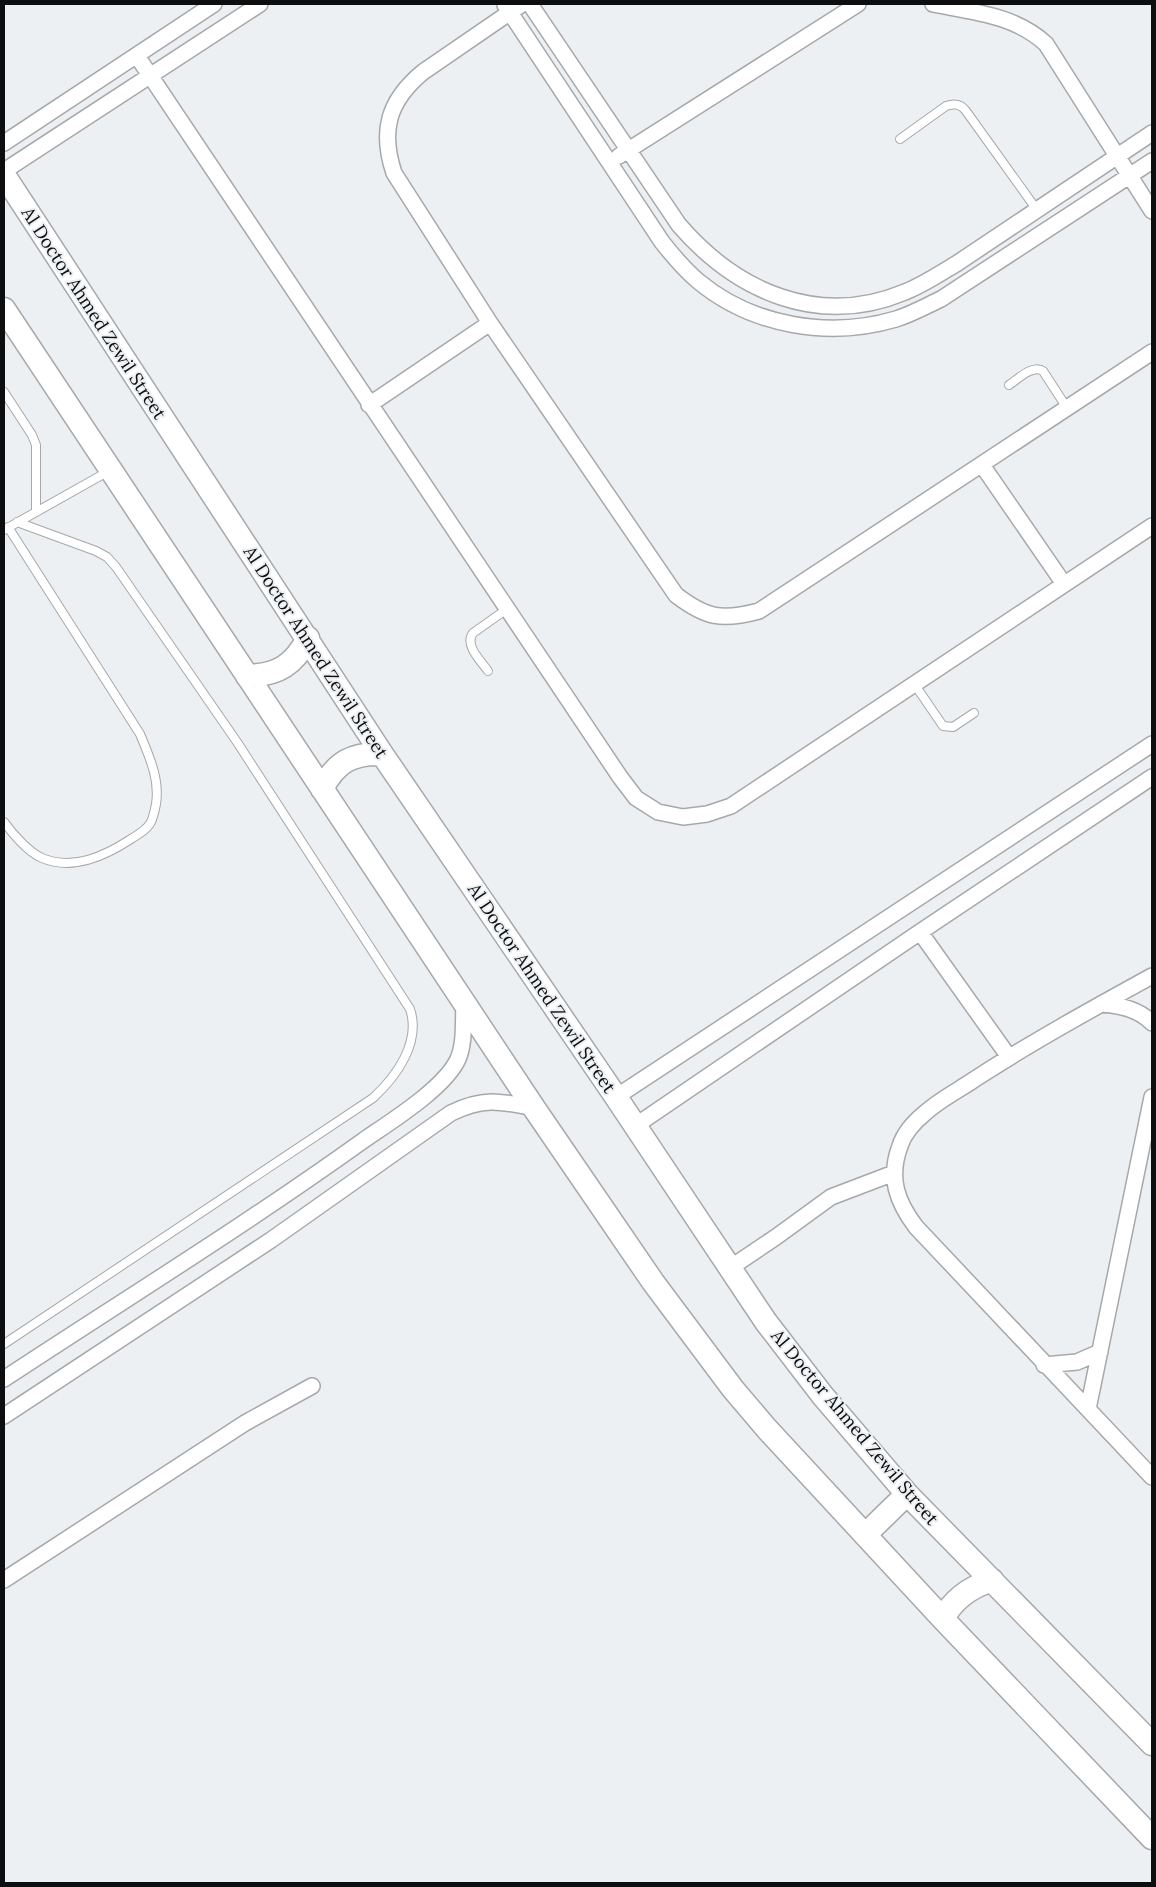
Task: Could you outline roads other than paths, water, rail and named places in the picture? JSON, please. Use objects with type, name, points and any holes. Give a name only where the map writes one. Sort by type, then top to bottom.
[{"type":"street","points":[[4,143],[214,4]]},
{"type":"street","points":[[4,171],[260,4]]},
{"type":"street","points":[[530,4],[679,226],[695,244],[731,274],[752,285],[796,302],[820,306],[849,305],[877,301],[904,292],[930,280],[1152,133]]},
{"type":"street","points":[[610,162],[858,4]]},
{"type":"street","points":[[933,4],[978,9],[1014,22],[1037,35],[1046,44],[1152,211]]},
{"type":"street","points":[[1152,161],[941,299],[896,319],[872,324],[821,329],[769,319],[744,309],[720,297],[678,263],[662,242],[610,162],[512,7],[408,84],[397,100],[390,118],[387,136],[388,155],[394,173],[490,323],[676,595],[694,608],[715,616],[737,617],[759,611],[1152,352]]},
{"type":"street","points":[[137,56],[620,777],[636,798],[658,812],[683,817],[707,814],[731,806],[1152,526]]},
{"type":"street","name":"Al Doctor Ahmed Zewil Street","points":[[4,175],[382,754],[616,1097],[766,1322],[823,1396],[907,1494],[1152,1744]]},
{"type":"street","points":[[4,309],[534,1108],[653,1282],[733,1389],[767,1429],[943,1620],[1152,1838]]},
{"type":"street","points":[[369,405],[490,323]]},
{"type":"street","points":[[982,464],[1064,584]]},
{"type":"street","points":[[247,676],[277,671],[290,663],[301,652],[308,638]]},
{"type":"street","points":[[616,1097],[1152,744]]},
{"type":"street","points":[[322,789],[329,775],[353,757],[382,754]]},
{"type":"street","points":[[635,1126],[1152,777]]},
{"type":"street","points":[[920,932],[1009,1057]]},
{"type":"street","points":[[1152,976],[1009,1057],[926,1112],[911,1127],[900,1146],[894,1173],[896,1189],[903,1210],[916,1228],[1152,1477]]},
{"type":"street","points":[[4,1379],[309,1180],[412,1106],[442,1081],[458,1060],[462,1042],[464,1003]]},
{"type":"street","points":[[1101,1004],[1116,1005],[1145,1015],[1152,1023]]},
{"type":"street","points":[[1088,1409],[1152,1097]]},
{"type":"street","points":[[4,1416],[325,1202],[451,1113],[467,1104],[486,1101],[534,1108]]},
{"type":"street","points":[[730,1268],[831,1197],[894,1173]]},
{"type":"street","points":[[309,1180],[325,1202]]},
{"type":"street","points":[[1044,1365],[1077,1362],[1100,1352]]},
{"type":"street","points":[[4,1580],[245,1423],[312,1386]]},
{"type":"street","points":[[865,1535],[907,1494]]},
{"type":"street","points":[[943,1620],[954,1603],[965,1593],[992,1580]]},
{"type":"lane","points":[[900,139],[946,106],[960,105],[1036,210]]},
{"type":"lane","points":[[1009,385],[1034,369],[1041,370],[1067,408]]},
{"type":"lane","points":[[4,392],[32,435],[36,445],[36,512]]},
{"type":"lane","points":[[4,822],[14,836],[41,858],[64,863],[87,861],[112,852],[150,825],[156,804],[157,786],[153,765],[140,734],[6,529],[110,470]]},
{"type":"lane","points":[[4,1344],[373,1098],[398,1071],[412,1039],[414,1021],[410,1009],[237,742],[116,567],[107,557],[96,550],[17,522]]},
{"type":"lane","points":[[488,671],[471,646],[470,637],[473,632],[507,609]]},
{"type":"lane","points":[[915,684],[943,726],[952,727],[974,713]]}]
